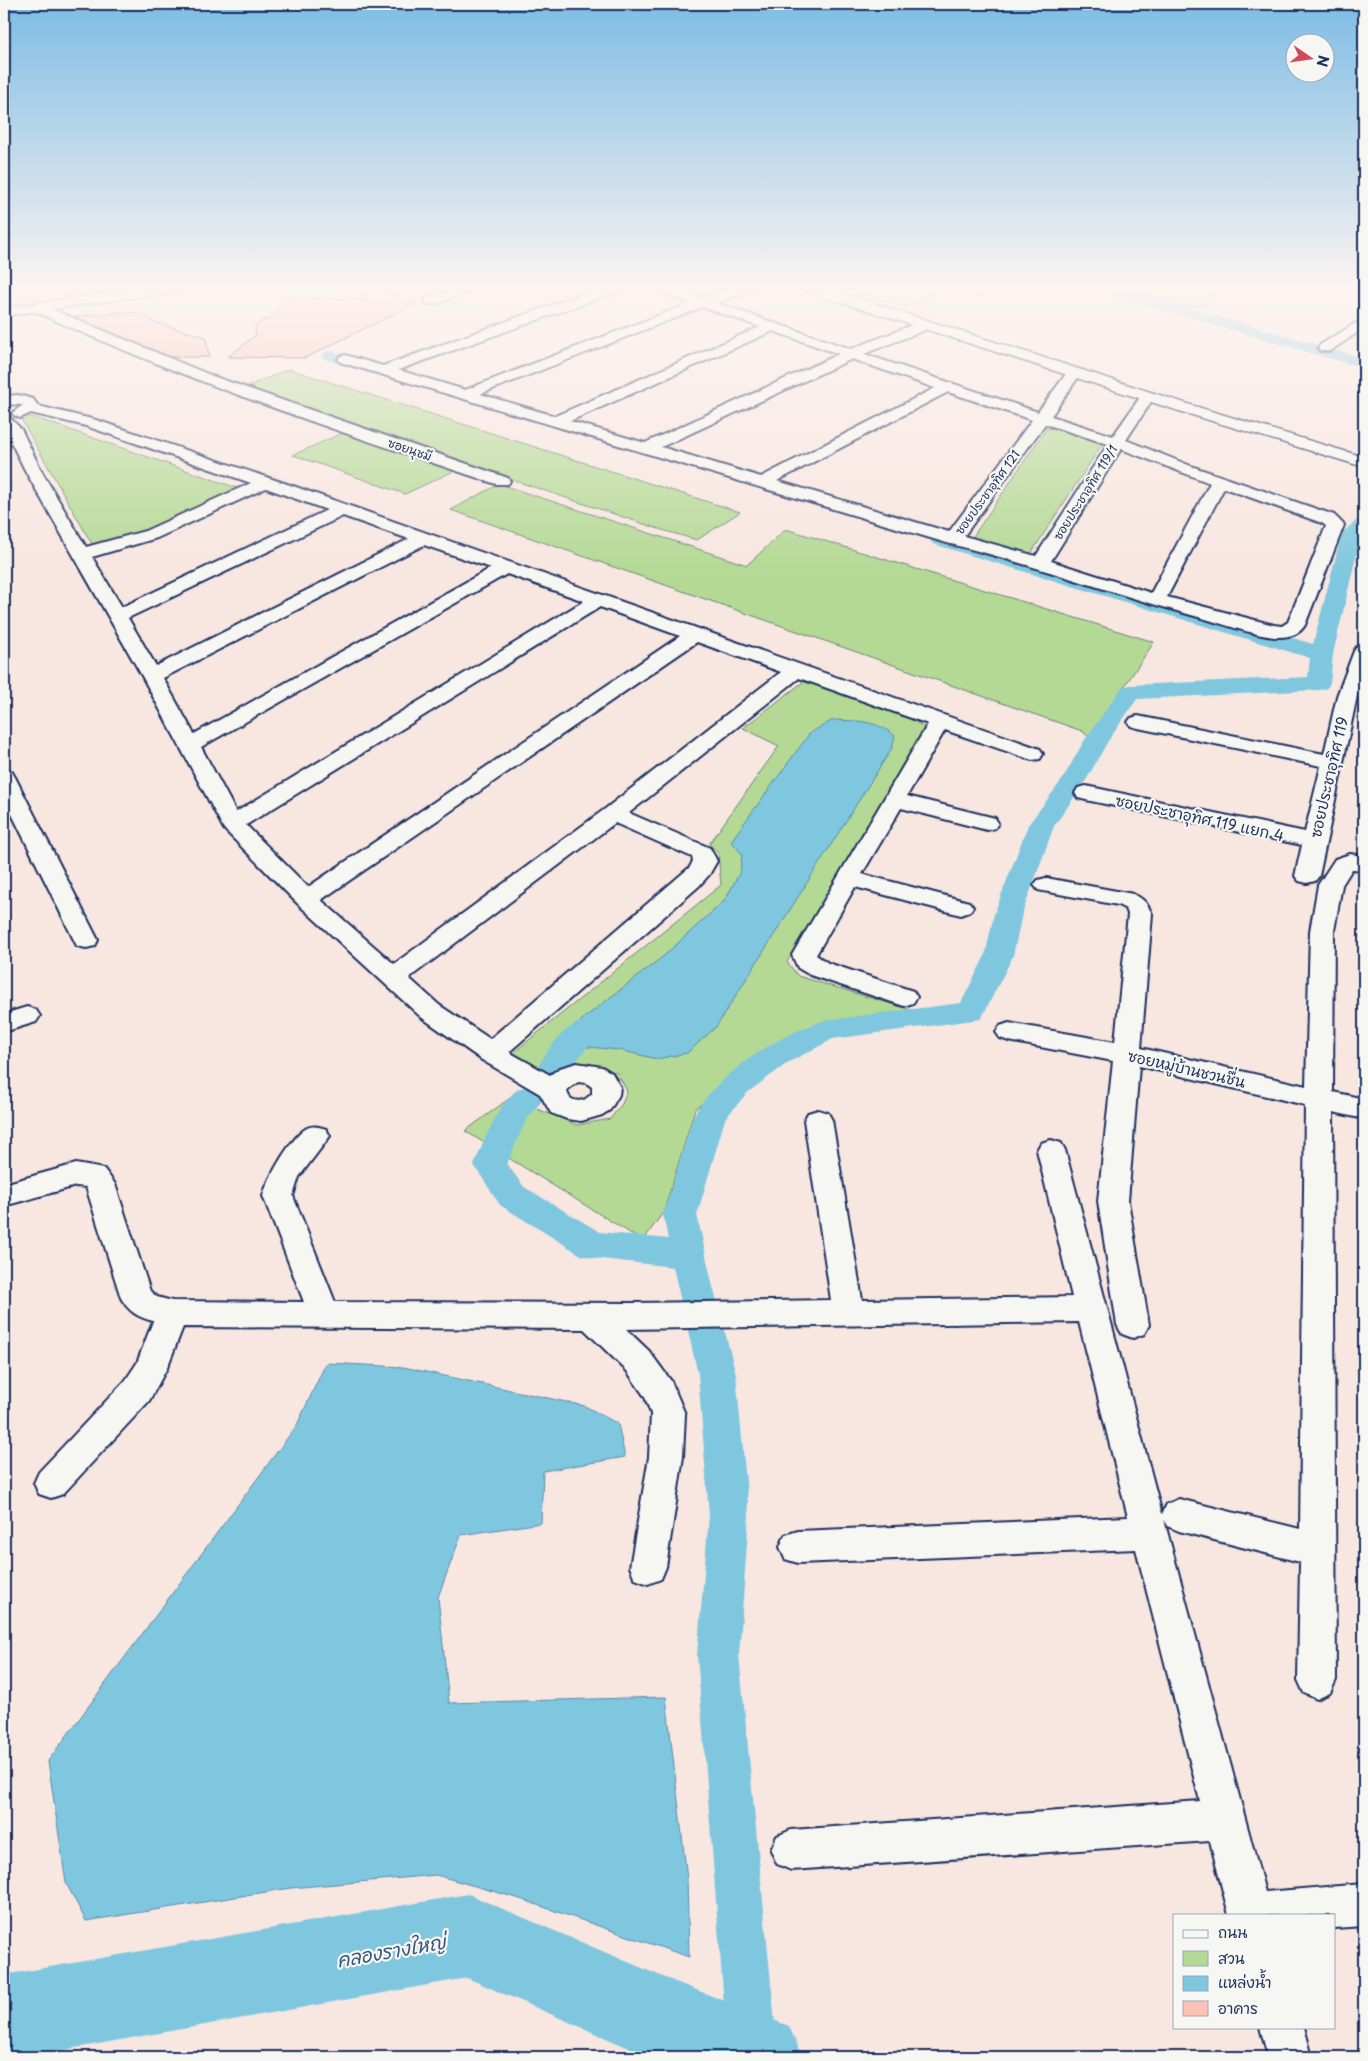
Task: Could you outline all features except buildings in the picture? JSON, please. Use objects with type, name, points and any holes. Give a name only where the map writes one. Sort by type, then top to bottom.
[{"type":"main road","points":[[1104,382],[1364,462]]},
{"type":"street","name":"ซอยนุชมี","points":[[215,382],[502,481]]},
{"type":"street","points":[[428,382],[953,539],[1041,563],[1064,572],[1156,600],[1273,631],[1284,632],[1296,625],[1335,525],[1328,519],[1116,442],[933,382]]},
{"type":"street","points":[[468,394],[498,382]]},
{"type":"street","points":[[557,421],[645,382]]},
{"type":"street","points":[[647,448],[789,382]]},
{"type":"street","name":"ซอยประชาอุทิศ 121","points":[[953,539],[1067,382]]},
{"type":"street","points":[[763,482],[947,387]]},
{"type":"street","points":[[6,393],[25,404],[91,423],[264,483],[599,600],[795,672],[1032,754]]},
{"type":"street","name":"ซอยประชาอุทิศ 119/1","points":[[1041,563],[1116,442],[1148,396]]},
{"type":"street","points":[[4,415],[19,413],[25,404]]},
{"type":"street","points":[[4,420],[13,429],[34,472],[152,676],[232,824],[306,899],[430,1012],[491,1053],[553,1089]]},
{"type":"street","points":[[1156,600],[1219,481]]},
{"type":"street","points":[[80,554],[105,550],[140,539],[264,483]]},
{"type":"street","points":[[118,616],[341,510]]},
{"type":"street","points":[[152,676],[422,539]]},
{"type":"street","points":[[189,745],[505,568]]},
{"type":"street","points":[[232,824],[599,600]]},
{"type":"street","points":[[306,899],[694,636]]},
{"type":"street","name":"ซอยประชาอุทิศ 119","points":[[1307,876],[1347,696],[1364,651]]},
{"type":"street","points":[[392,978],[613,814],[795,672]]},
{"type":"street","points":[[904,997],[819,969],[807,962],[804,954],[939,722]]},
{"type":"street","points":[[1138,722],[1332,762]]},
{"type":"street","points":[[6,788],[86,940]]},
{"type":"street","name":"ซอยประชาอุทิศ 119 แยก 4","points":[[1086,793],[1314,841]]},
{"type":"street","points":[[893,799],[987,823]]},
{"type":"street","points":[[491,1053],[691,881],[701,870],[705,861],[702,853],[613,814]]},
{"type":"street","points":[[1317,1680],[1319,1099],[1322,931],[1330,885],[1343,864],[1350,861],[1364,862]]},
{"type":"street","points":[[848,878],[961,907]]},
{"type":"street","points":[[1046,884],[1125,899],[1136,905],[1140,914],[1113,1201],[1133,1325]]},
{"type":"street","name":"ซอยหมู่บ้านชวนชื่น","points":[[1009,1032],[1127,1054],[1364,1109]]},
{"type":"street","points":[[818,1120],[849,1313]]},
{"type":"street","points":[[316,1136],[289,1167],[280,1184],[278,1196],[325,1315]]},
{"type":"street","points":[[1051,1150],[1091,1309],[1164,1523],[1224,1820],[1250,1914],[1364,1905]]},
{"type":"street","points":[[4,1195],[76,1175],[94,1177],[100,1184],[137,1298],[147,1307],[172,1314],[635,1316],[1091,1309]]},
{"type":"street","points":[[52,1483],[137,1391],[151,1368],[172,1314]]},
{"type":"street","points":[[592,1316],[638,1361],[659,1392],[668,1414],[666,1458],[648,1567]]},
{"type":"street","points":[[798,1547],[1164,1523],[1317,1550]]},
{"type":"street","points":[[791,1850],[1224,1820]]},
{"type":"street","points":[[1282,2028],[1290,2057]]},
{"type":"green space","points":[[257,382],[331,382],[740,512],[697,540],[662,530],[241,389]]},
{"type":"green space","points":[[33,417],[240,489],[117,543],[93,546],[21,419]]},
{"type":"green space","points":[[1057,428],[1103,443],[1030,555],[1009,551],[972,538],[1046,429]]},
{"type":"green space","points":[[345,432],[456,470],[405,494],[293,455]]},
{"type":"green space","points":[[499,484],[747,565],[786,529],[1154,642],[1090,738],[1082,731],[451,510]]},
{"type":"green space","points":[[807,679],[909,718],[924,727],[926,737],[787,962],[798,976],[918,1012],[826,1022],[756,1061],[695,1109],[664,1211],[643,1241],[465,1131],[510,1098],[577,1125],[610,1119],[622,1104],[627,1091],[617,1073],[590,1067],[560,1067],[547,1077],[513,1053],[721,885],[718,853],[709,844],[779,746],[743,728]]},
{"type":"water","points":[[833,720],[866,722],[881,727],[895,736],[892,748],[716,1027],[687,1053],[657,1059],[619,1050],[569,1045],[547,1064],[558,1045],[584,1018],[665,955],[725,900],[740,872],[742,854],[731,841],[810,733]]},
{"type":"water","points":[[326,1363],[403,1367],[585,1406],[618,1424],[625,1457],[543,1471],[541,1523],[461,1535],[438,1597],[449,1703],[666,1697],[687,1879],[689,1957],[517,1898],[436,1875],[291,1888],[86,1921],[66,1883],[48,1761],[297,1425]]},
{"type":"waterway","points":[[1322,654],[1352,533],[1364,524]]},
{"type":"waterway","points":[[940,540],[1322,654]]},
{"type":"waterway","points":[[752,2054],[718,1655],[729,1515],[717,1374],[694,1283],[680,1215],[710,1115],[736,1085],[778,1055],[827,1030],[971,1012],[999,956],[1008,914],[1041,825],[1073,782],[1096,741],[1130,692],[1319,683],[1322,654]]},
{"type":"waterway","points":[[553,1067],[583,1031]]},
{"type":"waterway","points":[[528,1098],[512,1117],[490,1165],[512,1196],[593,1245],[688,1255]]},
{"type":"waterway","name":"คลองรางใหญ่","points":[[4,2018],[468,1936],[661,2019],[758,2057]]}]
